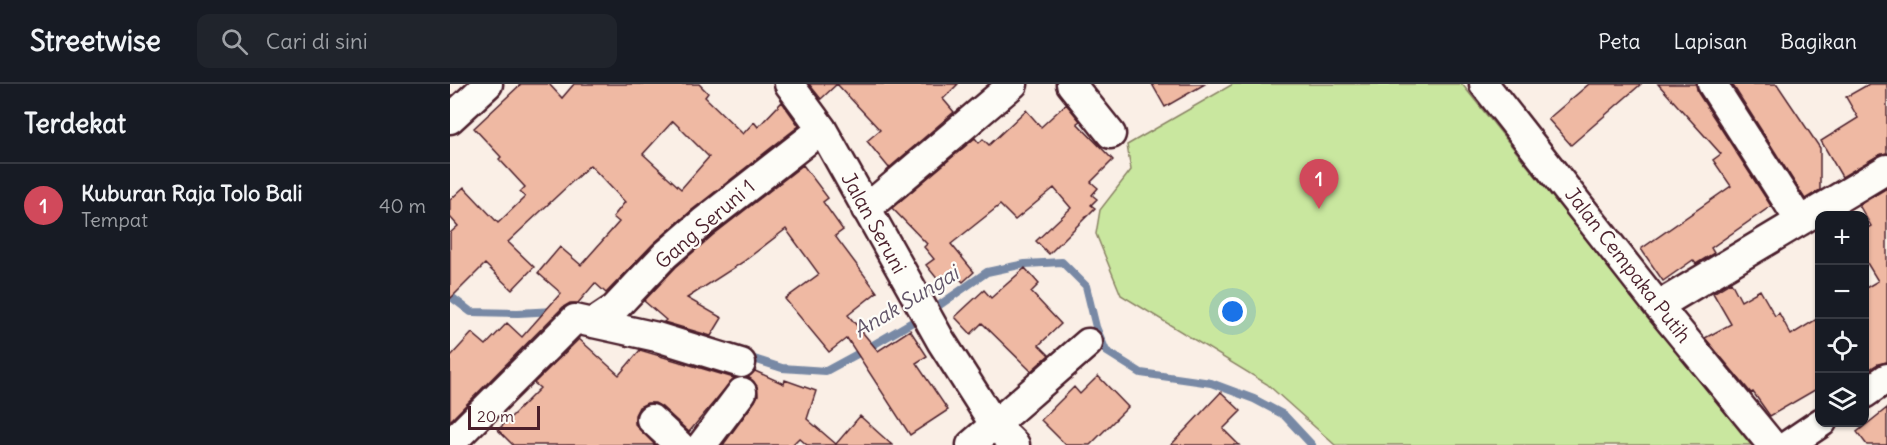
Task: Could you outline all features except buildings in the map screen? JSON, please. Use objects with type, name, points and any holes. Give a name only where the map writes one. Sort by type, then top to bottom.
[{"type":"street","points":[[450,119],[488,84]]},
{"type":"street","name":"Jalan Seruni","points":[[789,84],[822,129],[941,341],[994,424],[1015,445]]},
{"type":"street","points":[[866,209],[1013,84]]},
{"type":"street","points":[[1071,84],[1111,134]]},
{"type":"street","name":"Jalan Cempaka Putih","points":[[1484,84],[1658,306],[1772,445]]},
{"type":"street","points":[[1712,84],[1800,221]]},
{"type":"street","name":"Gang Seruni 1","points":[[593,323],[614,309],[665,255],[695,229],[822,129]]},
{"type":"street","points":[[1658,306],[1887,169]]},
{"type":"street","points":[[450,444],[575,319],[657,337],[741,363]]},
{"type":"street","points":[[971,445],[1088,343]]},
{"type":"street","points":[[1869,391],[1887,378]]},
{"type":"street","points":[[702,445],[742,392]]},
{"type":"street","points":[[651,419],[679,445]]},
{"type":"street","points":[[1788,445],[1816,427]]},
{"type":"green space","points":[[1233,84],[1462,84],[1751,445],[1335,445],[1267,384],[1121,295],[1096,234],[1100,210],[1131,170],[1127,145]]},
{"type":"waterway","name":"Anak Sungai","points":[[931,311],[987,272],[1025,264],[1062,262],[1086,286],[1096,327],[1106,351],[1141,373],[1211,383],[1254,399],[1284,415],[1312,445]]},
{"type":"waterway","name":"Anak Sungai","points":[[450,296],[471,312],[518,313],[572,310]]},
{"type":"waterway","name":"Anak Sungai","points":[[745,356],[782,368],[826,371],[921,317]]},
{"type":"place","name":"Kuburan Raja Tolo Bali","points":[[1319,209]]}]
